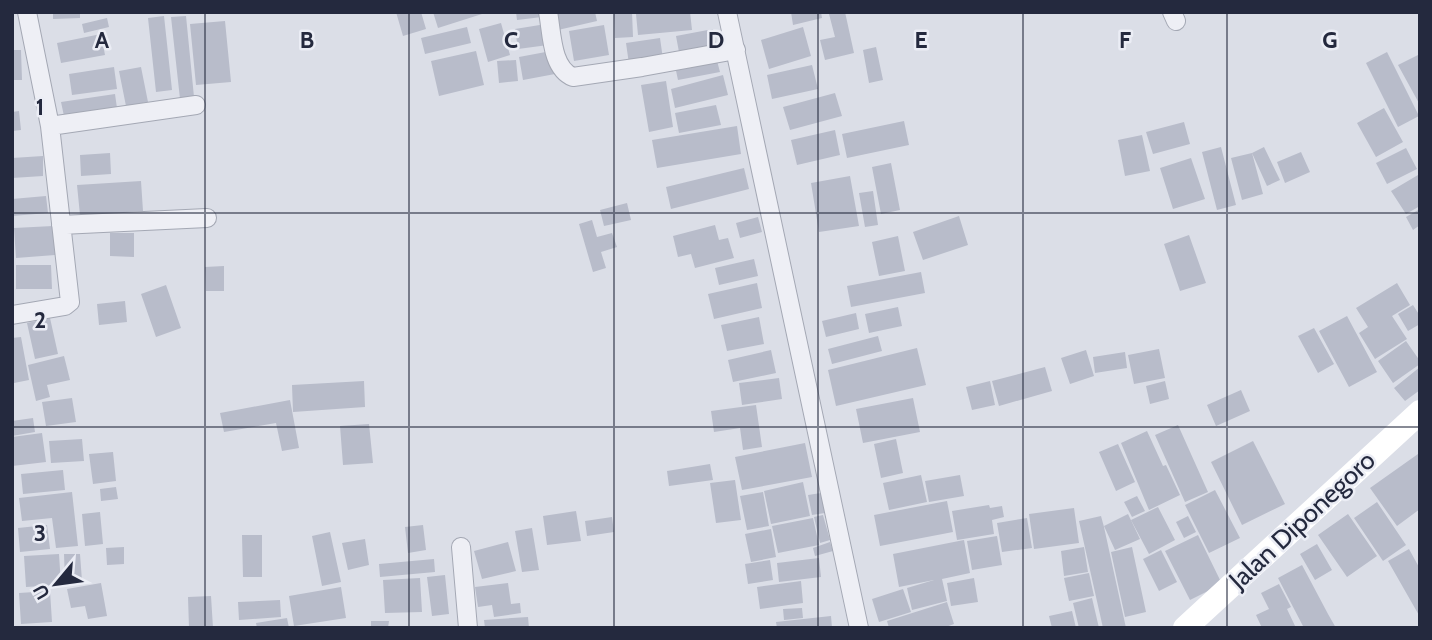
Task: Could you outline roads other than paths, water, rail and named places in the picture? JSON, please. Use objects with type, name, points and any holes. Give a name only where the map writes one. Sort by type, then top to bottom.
[{"type":"main road","name":"Jalan Diponegoro","points":[[1185,628],[1420,412]]},
{"type":"street","points":[[12,315],[65,306],[70,302],[50,126],[27,12]]},
{"type":"street","points":[[548,12],[559,66],[573,77],[736,50]]},
{"type":"street","points":[[727,12],[859,628]]},
{"type":"street","points":[[50,126],[196,105]]},
{"type":"street","points":[[61,225],[207,218]]},
{"type":"street","points":[[461,547],[468,628]]}]
